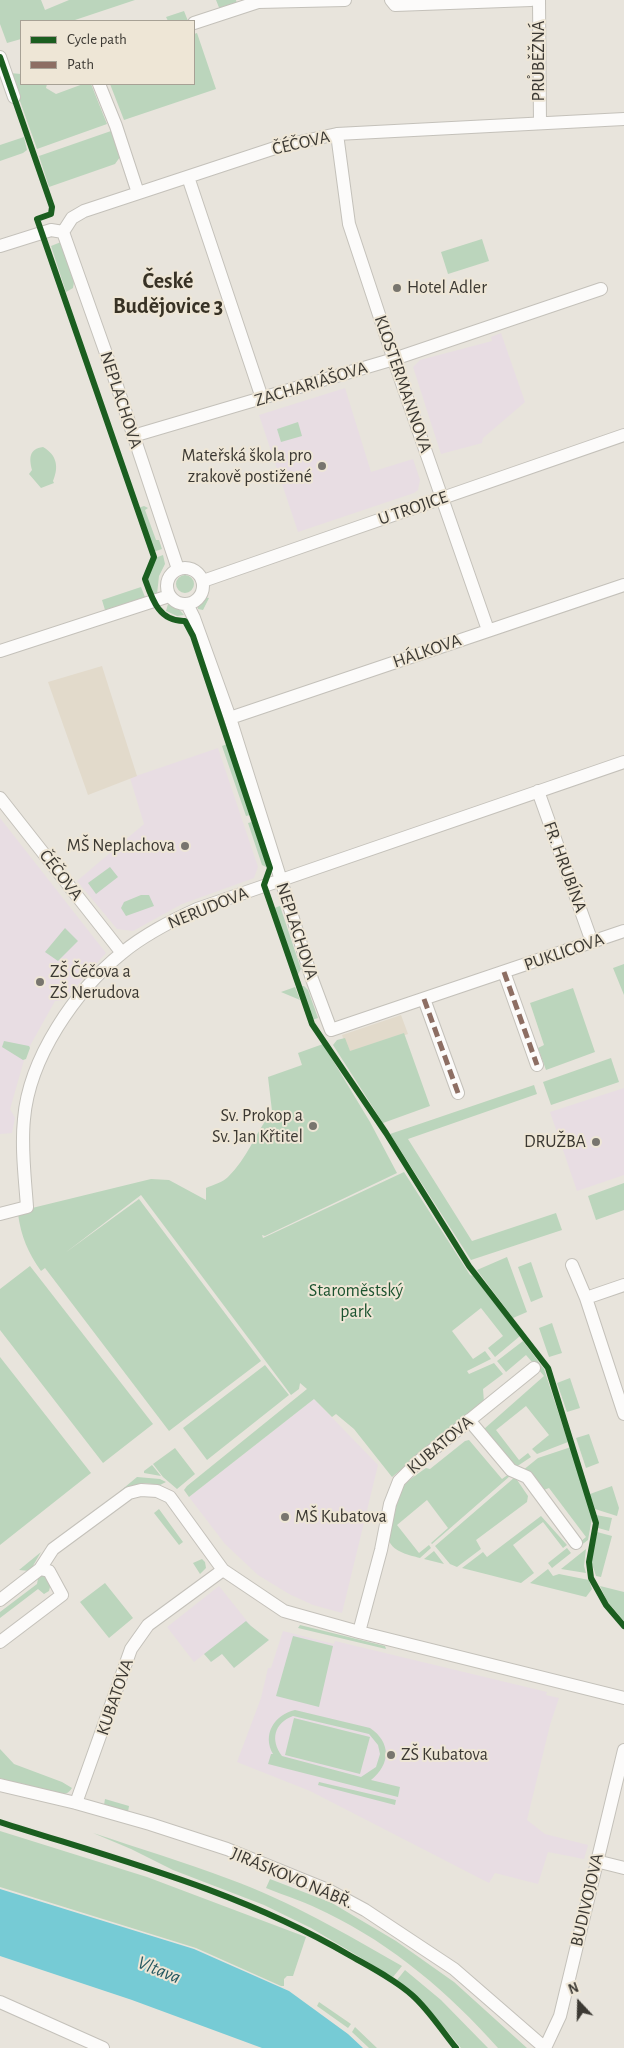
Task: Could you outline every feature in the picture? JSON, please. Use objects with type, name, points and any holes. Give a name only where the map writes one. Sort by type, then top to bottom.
[{"type":"street","points":[[195,23],[258,2],[345,0]]},
{"type":"street","points":[[391,0],[395,5],[531,0]]},
{"type":"street","name":"PRŮBĚŽNÁ","points":[[539,0],[540,123]]},
{"type":"street","points":[[0,57],[14,97]]},
{"type":"street","points":[[99,85],[116,126],[138,193]]},
{"type":"street","name":"ČÉČOVA","points":[[63,232],[72,218],[84,211],[282,146],[337,134],[624,119]]},
{"type":"street","name":"KLOSTERMANNOVA","points":[[337,134],[350,224],[394,359],[488,630]]},
{"type":"street","points":[[188,177],[262,398]]},
{"type":"street","points":[[0,246],[51,230],[63,232]]},
{"type":"street","name":"NEPLACHOVA","points":[[63,232],[178,569]]},
{"type":"street","name":"ZACHARIÁŠOVA","points":[[133,436],[394,359],[601,289]]},
{"type":"street","name":"U TROJICE","points":[[202,581],[624,435]]},
{"type":"street","points":[[190,568],[195,571],[202,581],[203,586],[197,600],[187,604],[176,602],[168,596],[166,582],[172,572],[178,569],[190,568]]},
{"type":"street","name":"HÁLKOVA","points":[[230,718],[624,585]]},
{"type":"street","points":[[0,651],[168,596]]},
{"type":"street","name":"NEPLACHOVA","points":[[187,604],[194,618],[230,718],[312,979],[331,1030]]},
{"type":"street","name":"NERUDOVA","points":[[0,1214],[27,1207],[24,1119],[28,1098],[43,1055],[71,1007],[106,967],[122,953],[171,921],[198,909],[280,879],[624,762]]},
{"type":"street","name":"FR. HRUBÍNA","points":[[538,791],[592,942]]},
{"type":"street","name":"ČÉČOVA","points":[[0,798],[122,953]]},
{"type":"street","name":"PUKLICOVA","points":[[331,1030],[624,931]]},
{"type":"street","name":"PUKLICOVA","points":[[504,972],[537,1065]]},
{"type":"street","points":[[424,999],[458,1093]]},
{"type":"street","points":[[572,1265],[586,1298],[624,1414]]},
{"type":"street","points":[[586,1298],[624,1285]]},
{"type":"street","name":"KUBATOVA","points":[[359,1632],[381,1550],[390,1504],[399,1481],[419,1461],[534,1368]]},
{"type":"street","points":[[470,1420],[511,1470],[527,1477],[576,1543]]},
{"type":"street","points":[[0,1600],[40,1569],[53,1550],[129,1493],[141,1490],[157,1491],[170,1497],[223,1570],[284,1611],[359,1632],[624,1698]]},
{"type":"street","points":[[0,1642],[62,1595],[48,1571],[40,1569]]},
{"type":"street","name":"KUBATOVA","points":[[76,1803],[132,1649],[148,1625],[223,1570]]},
{"type":"street","name":"BUDIVOJOVA","points":[[545,2048],[560,2016],[624,1750]]},
{"type":"street","name":"JIRÁSKOVO NÁBŘ.","points":[[0,1785],[76,1803],[150,1824],[227,1849],[328,1890],[365,1910],[454,1969],[545,2048]]},
{"type":"street","points":[[596,1861],[624,1868]]},
{"type":"street","points":[[0,2002],[103,2048]]},
{"type":"shaded area","points":[[501,333],[525,402],[483,438],[482,443],[441,454],[413,367],[420,360],[492,341],[491,337]]},
{"type":"shaded area","name":"Mateřská škola pro zrakově postižené","points":[[345,388],[371,472],[413,459],[420,480],[418,490],[414,493],[298,532],[259,415]]},
{"type":"shaded area","points":[[102,666],[137,776],[88,795],[48,682]]},
{"type":"shaded area","name":"MŠ Neplachova","points":[[218,748],[258,867],[254,878],[182,904],[133,931],[117,929],[77,881],[144,824],[130,778]]},
{"type":"shaded area","name":"ZŠ Čéčova a ZŠ Nerudova","points":[[0,818],[106,953],[64,1000],[55,1001],[26,1053],[10,1109],[15,1118],[12,1133],[0,1134]]},
{"type":"shaded area","points":[[401,1015],[408,1034],[348,1053],[342,1035]]},
{"type":"shaded area","name":"DRUŽBA","points":[[624,1088],[624,1175],[577,1191],[550,1112]]},
{"type":"shaded area","name":"MŠ Kubatova","points":[[314,1399],[378,1465],[342,1613],[313,1605],[289,1594],[258,1575],[225,1544],[189,1497]]},
{"type":"shaded area","points":[[219,1586],[251,1626],[269,1640],[234,1668],[222,1654],[211,1662],[204,1654],[194,1662],[167,1627]]},
{"type":"shaded area","name":"ZŠ Kubatova","points":[[283,1631],[334,1644],[335,1641],[547,1692],[546,1695],[559,1698],[550,1725],[527,1820],[545,1834],[588,1845],[584,1859],[548,1852],[538,1884],[495,1873],[489,1883],[310,1791],[237,1762],[261,1698],[268,1668],[271,1668]]},
{"type":"green space","points":[[0,0],[41,0],[45,10],[69,0],[135,0],[75,20],[20,20],[20,39],[7,43],[0,24]]},
{"type":"green space","points":[[216,0],[236,0],[237,4],[220,10]]},
{"type":"green space","points":[[184,11],[188,20],[168,20],[166,17]]},
{"type":"green space","points":[[197,33],[216,89],[124,120],[110,85],[195,85],[195,34]]},
{"type":"green space","points":[[10,73],[20,74],[20,85],[47,85],[46,88],[56,94],[80,85],[91,85],[107,124],[37,149]]},
{"type":"green space","points":[[111,131],[120,157],[115,164],[49,187],[39,156]]},
{"type":"green space","points":[[24,137],[27,150],[0,161],[0,145]]},
{"type":"green space","points":[[482,239],[489,261],[448,274],[441,252]]},
{"type":"green space","points":[[61,242],[74,282],[73,288],[66,292],[51,246]]},
{"type":"green space","points":[[298,422],[302,436],[281,442],[277,429]]},
{"type":"green space","points":[[43,447],[54,458],[56,471],[54,483],[41,488],[29,474],[32,470],[31,455],[38,448]]},
{"type":"green space","points":[[144,506],[148,508],[145,510],[156,540],[159,540],[162,549],[153,552],[138,508]]},
{"type":"green space","points":[[163,555],[165,564],[159,576],[157,594],[154,596],[147,577],[155,558]]},
{"type":"green space","points":[[185,575],[191,578],[194,584],[191,590],[185,593],[179,590],[176,584],[179,578]]},
{"type":"green space","points":[[141,587],[145,597],[105,610],[102,600]]},
{"type":"green space","points":[[203,597],[209,598],[203,610],[198,609],[198,604]]},
{"type":"green space","points":[[168,604],[178,608],[184,615],[177,616],[166,611]]},
{"type":"green space","points":[[227,744],[250,815],[246,816],[222,746]]},
{"type":"green space","points":[[252,822],[266,867],[262,865],[248,823]]},
{"type":"green space","points":[[110,867],[118,877],[96,894],[88,883]]},
{"type":"green space","points":[[141,895],[149,895],[154,906],[126,916],[121,908],[124,902]]},
{"type":"green space","points":[[280,906],[301,969],[297,976],[274,908]]},
{"type":"green space","points":[[65,928],[78,941],[58,961],[45,952]]},
{"type":"green space","points":[[624,964],[624,995],[613,968]]},
{"type":"green space","points":[[300,986],[304,986],[308,990],[318,1018],[312,1020]]},
{"type":"green space","points":[[295,987],[300,1000],[281,992]]},
{"type":"green space","points":[[573,988],[595,1052],[546,1070],[538,1048],[544,1045],[530,1003]]},
{"type":"green space","points":[[404,1033],[430,1106],[383,1123],[333,1045],[337,1040],[345,1038],[350,1051]]},
{"type":"green space","points":[[4,1041],[29,1046],[26,1059],[23,1060],[2,1047]]},
{"type":"green space","name":"Staroměstský park","points":[[323,1044],[370,1122],[397,1173],[265,1236],[262,1235],[263,1238],[404,1172],[470,1275],[473,1276],[520,1336],[495,1357],[488,1348],[503,1336],[481,1308],[452,1331],[473,1359],[485,1351],[491,1359],[467,1371],[469,1374],[494,1363],[503,1374],[483,1389],[484,1402],[477,1409],[392,1477],[354,1429],[336,1414],[332,1417],[314,1399],[189,1497],[184,1490],[187,1486],[307,1389],[300,1383],[299,1389],[291,1395],[141,1195],[65,1253],[139,1199],[261,1361],[169,1431],[45,1268],[41,1271],[32,1258],[26,1244],[18,1214],[28,1209],[151,1179],[169,1180],[206,1200],[206,1188],[228,1177],[235,1170],[272,1111],[268,1077],[302,1065],[298,1053]]},
{"type":"green space","points":[[611,1058],[619,1082],[551,1105],[543,1082]]},
{"type":"green space","points":[[534,1085],[537,1094],[408,1139],[472,1241],[556,1213],[562,1230],[471,1260],[390,1134]]},
{"type":"green space","points":[[624,1183],[624,1210],[596,1220],[588,1196]]},
{"type":"green space","points":[[507,1257],[527,1312],[513,1318],[477,1270]]},
{"type":"green space","points":[[531,1262],[543,1297],[531,1302],[518,1267]]},
{"type":"green space","points":[[30,1266],[153,1424],[103,1463],[0,1330],[0,1289]]},
{"type":"green space","points":[[552,1323],[562,1353],[549,1357],[539,1328]]},
{"type":"green space","points":[[523,1341],[544,1369],[568,1442],[537,1454],[532,1449],[549,1435],[526,1406],[496,1430],[519,1460],[528,1453],[531,1457],[516,1467],[484,1429],[544,1376],[526,1355],[506,1372],[497,1361]]},
{"type":"green space","points":[[0,1357],[91,1473],[0,1545]]},
{"type":"green space","points":[[265,1365],[289,1395],[207,1460],[183,1428]]},
{"type":"green space","points":[[570,1378],[580,1408],[567,1412],[557,1383]]},
{"type":"green space","points":[[589,1434],[599,1463],[586,1468],[576,1438]]},
{"type":"green space","points":[[469,1440],[502,1479],[509,1474],[510,1476],[432,1544],[448,1528],[427,1500],[397,1525],[419,1553],[429,1545],[431,1548],[420,1558],[394,1548],[389,1541],[393,1518],[399,1495],[407,1482],[426,1468],[430,1469],[465,1441]]},
{"type":"green space","points":[[571,1447],[592,1518],[588,1540],[576,1549],[574,1547],[586,1537],[549,1488],[541,1491],[522,1471],[538,1458]]},
{"type":"green space","points":[[175,1448],[195,1474],[177,1489],[163,1477],[153,1464]]},
{"type":"green space","points":[[152,1465],[161,1476],[144,1473]]},
{"type":"green space","points":[[137,1477],[160,1479],[166,1482],[160,1485],[144,1483],[119,1492]]},
{"type":"green space","points":[[515,1477],[528,1496],[527,1502],[476,1540],[481,1549],[457,1567],[450,1564],[435,1546]]},
{"type":"green space","points":[[612,1486],[619,1508],[617,1516],[595,1509],[590,1494]]},
{"type":"green space","points":[[159,1509],[183,1542],[179,1545],[154,1513]]},
{"type":"green space","points":[[596,1515],[612,1518],[609,1531],[598,1528],[599,1522]]},
{"type":"green space","points":[[541,1516],[567,1545],[563,1548],[543,1522],[513,1545],[534,1573],[521,1583],[462,1568],[483,1552],[487,1557]]},
{"type":"green space","points":[[597,1532],[612,1536],[601,1577],[596,1576],[591,1561]]},
{"type":"green space","points":[[567,1548],[571,1553],[552,1568],[548,1563]]},
{"type":"green space","points":[[586,1549],[584,1566],[586,1573],[561,1569]]},
{"type":"green space","points":[[434,1551],[444,1564],[424,1559]]},
{"type":"green space","points":[[41,1552],[30,1571],[19,1570]]},
{"type":"green space","points":[[202,1559],[205,1562],[206,1568],[200,1574],[193,1563]]},
{"type":"green space","points":[[548,1569],[553,1576],[559,1574],[589,1580],[592,1589],[586,1597],[530,1583]]},
{"type":"green space","points":[[41,1572],[51,1583],[49,1591],[44,1594],[38,1589],[0,1618],[0,1612],[37,1584],[39,1573]]},
{"type":"green space","points":[[105,1583],[133,1618],[109,1638],[80,1602]]},
{"type":"green space","points":[[600,1586],[624,1592],[624,1621],[607,1601]]},
{"type":"green space","points":[[246,1621],[269,1640],[234,1668],[222,1654],[211,1662],[204,1654]]},
{"type":"green space","points":[[300,1625],[385,1646],[386,1649],[298,1628]]},
{"type":"green space","points":[[293,1636],[333,1646],[319,1707],[276,1696]]},
{"type":"green space","points":[[295,1710],[370,1728],[382,1740],[386,1753],[382,1767],[371,1780],[400,1787],[398,1797],[268,1764],[271,1754],[273,1754],[269,1740],[272,1727],[281,1716]],"holes":[[[293,1716],[369,1734],[378,1745],[380,1754],[376,1767],[361,1777],[282,1756],[278,1750],[275,1738],[278,1728],[282,1723]]]},
{"type":"green space","points":[[294,1718],[370,1737],[360,1774],[285,1755]]},
{"type":"green space","points":[[0,1749],[14,1764],[62,1782],[72,1788],[63,1794],[49,1793],[0,1778]]},
{"type":"green space","points":[[319,1782],[396,1800],[395,1805],[318,1785]]},
{"type":"green space","points":[[105,1799],[129,1806],[128,1812],[104,1805]]},
{"type":"green space","points":[[0,1831],[147,1877],[306,1937],[293,1976],[287,1976],[284,1979],[284,1986],[281,1986],[196,1948],[0,1887]]},
{"type":"green space","points":[[93,1833],[195,1867],[274,1897],[402,1966],[393,1977],[311,1928],[264,1905],[173,1870]]},
{"type":"green space","points":[[270,1879],[332,1903],[396,1941],[454,1982],[527,2048],[498,2048],[460,2008],[397,1955],[375,1940],[327,1913],[266,1888]]},
{"type":"green space","points":[[405,1970],[441,2000],[488,2048],[461,2048],[424,2003],[397,1980]]},
{"type":"green space","points":[[319,2002],[351,2024],[348,2028],[317,2006]]},
{"type":"green space","points":[[355,2027],[377,2048],[369,2048],[352,2032]]},
{"type":"water","name":"Vltava","points":[[0,1889],[194,1949],[289,1991],[348,2034],[363,2048],[262,2048],[132,2000],[0,1956]]},
{"type":"marked path","points":[[504,972],[537,1065]]},
{"type":"marked path","points":[[424,999],[458,1093]]},
{"type":"cycle path","points":[[0,57],[52,207],[51,214],[37,219],[154,557],[145,579],[158,608],[169,618],[185,621],[193,636],[270,868],[264,885],[312,1024],[386,1133],[469,1266],[548,1368],[596,1523],[589,1562],[591,1578],[606,1605],[624,1626]]},
{"type":"cycle path","points":[[0,1822],[178,1879],[222,1895],[308,1932],[390,1978],[405,1989],[424,2007],[456,2048]]},
{"type":"place","name":"Hotel Adler","points":[[397,288]]},
{"type":"place","name":"Mateřská škola pro zrakově postižené","points":[[322,466]]},
{"type":"place","name":"MŠ Neplachova","points":[[185,846]]},
{"type":"place","name":"ZŠ Čéčova a ZŠ Nerudova","points":[[40,982]]},
{"type":"place","name":"Sv. Prokop a Sv. Jan Křtitel","points":[[313,1126]]},
{"type":"place","name":"DRUŽBA","points":[[596,1142]]},
{"type":"place","name":"MŠ Kubatova","points":[[285,1517]]},
{"type":"place","name":"ZŠ Kubatova","points":[[391,1755]]},
{"type":"district","name":"České Budějovice 3","points":[[168,294]]}]
